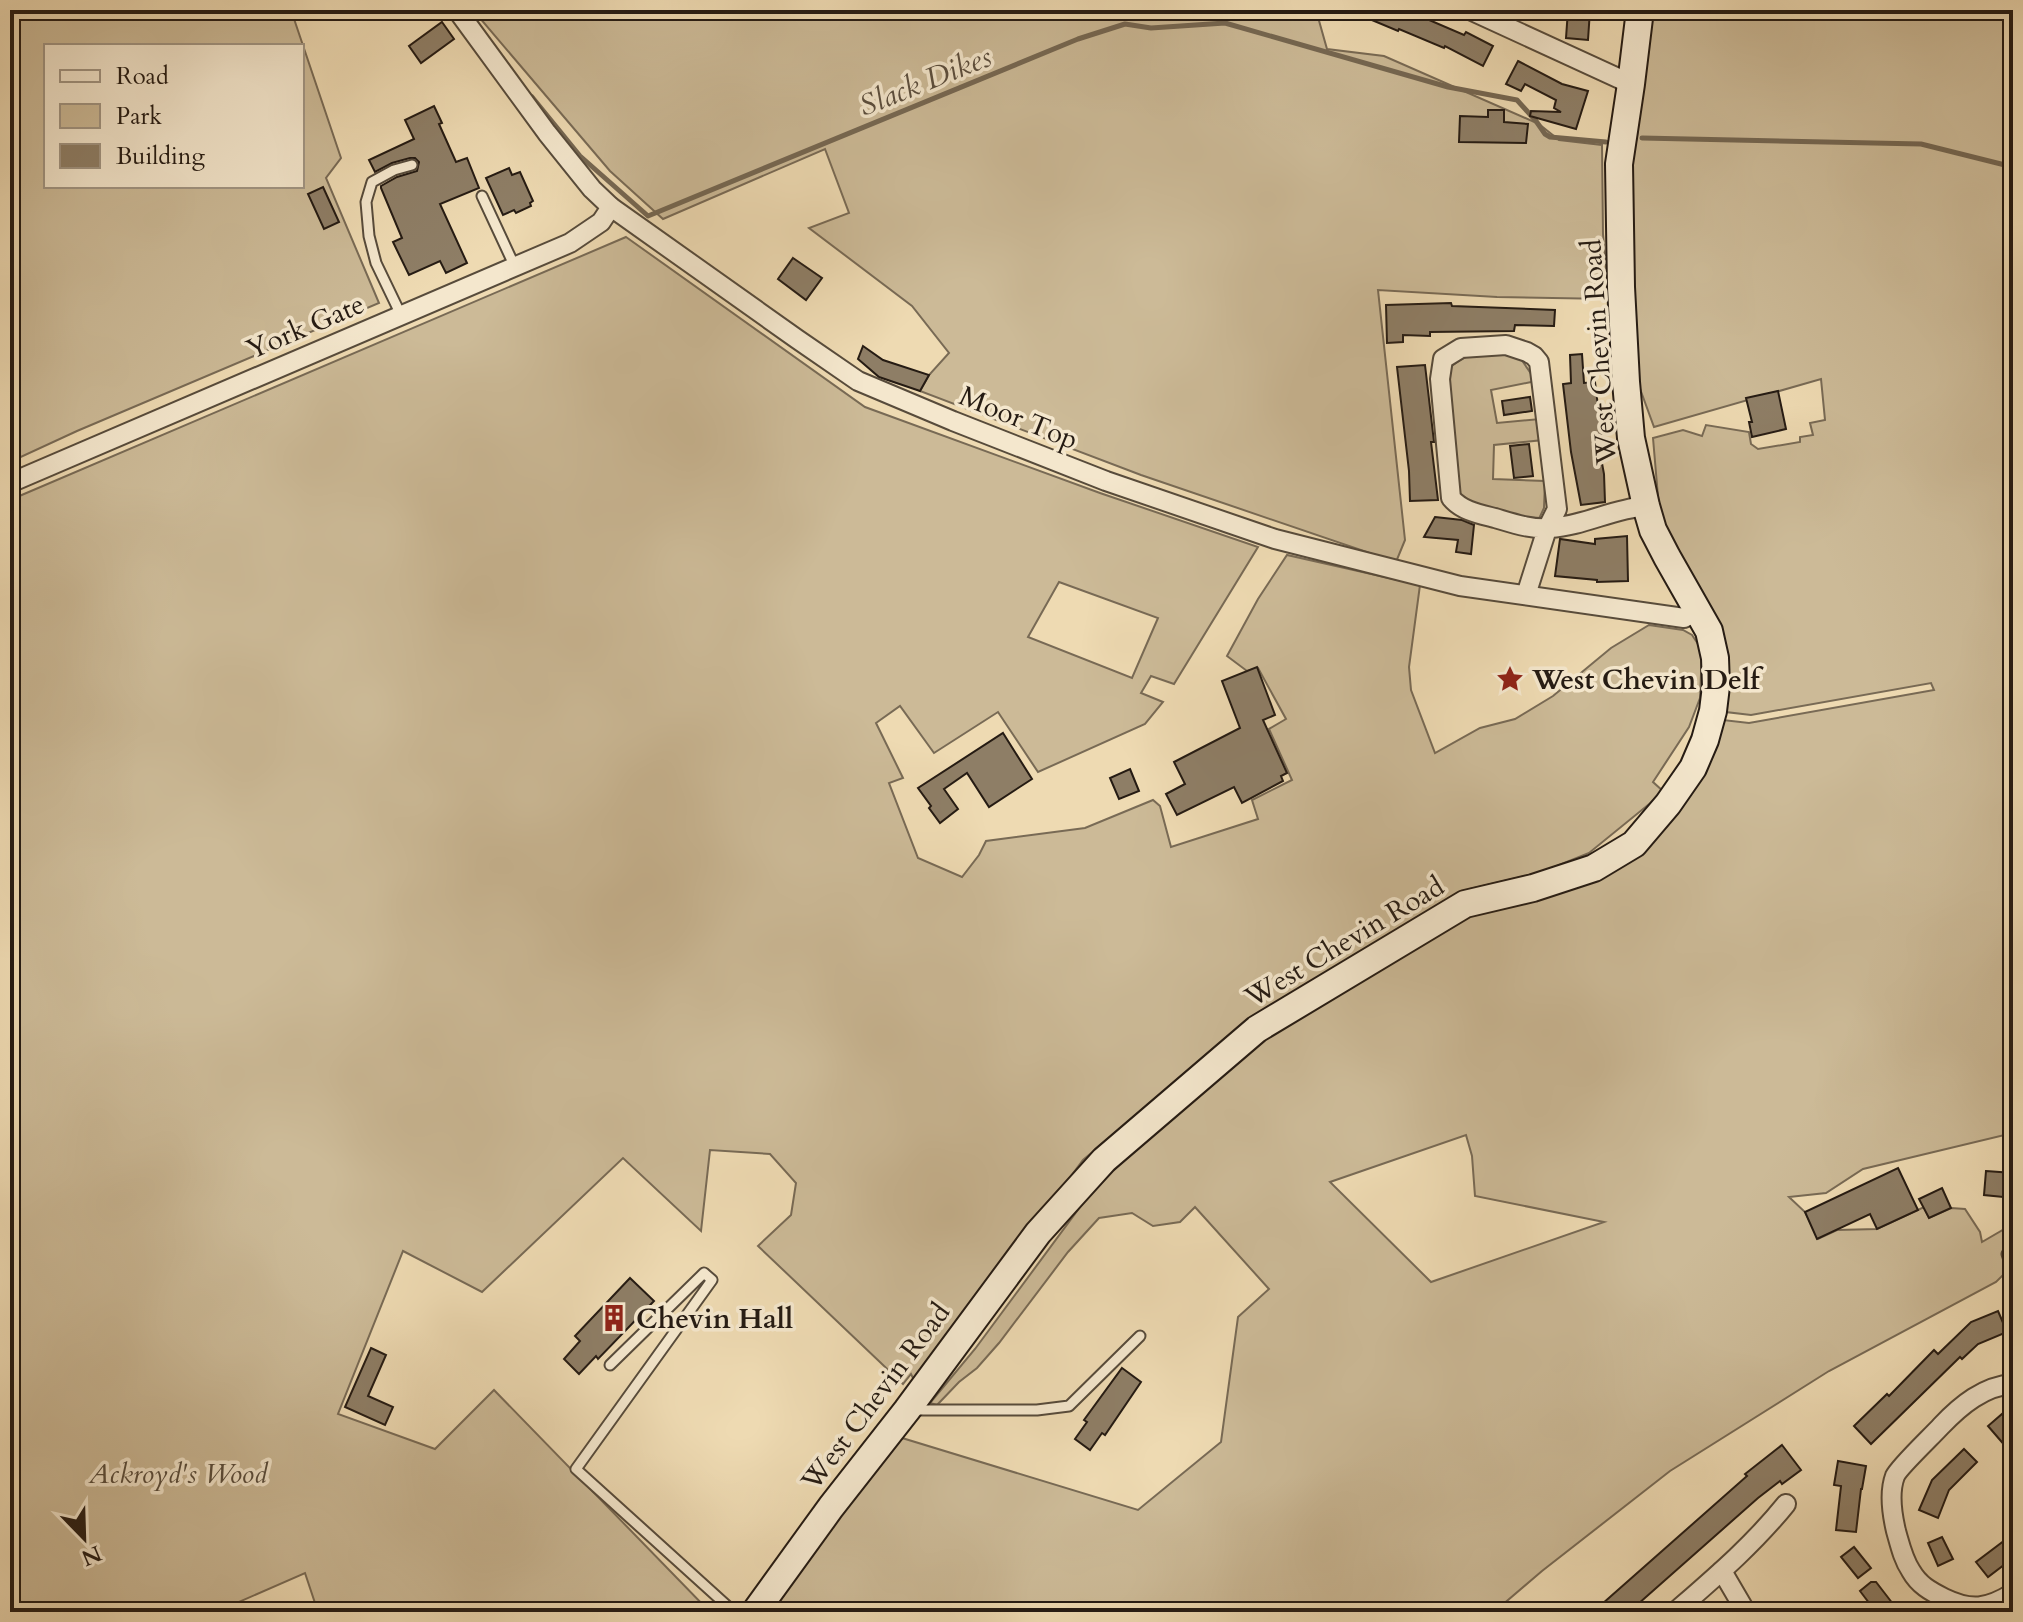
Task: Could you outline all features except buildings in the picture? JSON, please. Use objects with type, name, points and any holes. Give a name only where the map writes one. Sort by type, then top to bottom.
[{"type":"street","name":"Moor Top","points":[[457,10],[547,133],[592,189],[611,207],[858,381],[1106,481],[1275,539],[1460,586],[1684,618],[1697,611]]},
{"type":"street","name":"West Chevin Road","points":[[755,1612],[1038,1233],[1104,1160],[1257,1029],[1465,904],[1533,888],[1594,868],[1634,844],[1693,768],[1713,711],[1715,658],[1709,631],[1653,530],[1631,438],[1621,287],[1619,164],[1640,10]]},
{"type":"street","points":[[1483,13],[1631,84]]},
{"type":"street","name":"York Gate","points":[[10,483],[570,243],[603,221],[611,207]]},
{"type":"street","points":[[1526,595],[1547,529],[1557,509],[1539,362],[1527,352],[1506,345],[1461,348],[1443,359],[1440,379],[1451,498],[1456,504],[1473,513],[1547,529],[1646,506]]},
{"type":"street","points":[[2013,1383],[1981,1393],[1960,1406],[1895,1474],[1891,1499],[1903,1557],[1912,1574],[1927,1590],[1960,1606],[1989,1605],[2013,1593]]},
{"type":"street","points":[[1675,1612],[1766,1529],[1786,1504]]},
{"type":"street","points":[[1722,1571],[1746,1612]]},
{"type":"lane","points":[[401,315],[376,263],[369,236],[366,202],[372,182],[394,170],[412,165]]},
{"type":"lane","points":[[482,196],[515,267]]},
{"type":"lane","points":[[2007,1254],[2013,1271]]},
{"type":"lane","points":[[610,1365],[704,1273],[712,1280],[576,1469],[734,1612]]},
{"type":"lane","points":[[907,1410],[1037,1410],[1069,1406],[1140,1336]]},
{"type":"green space","points":[[10,10],[291,10],[302,44],[44,44],[44,188],[304,188],[304,48],[341,158],[326,178],[379,303],[10,462]]},
{"type":"green space","points":[[473,10],[1316,10],[1327,49],[1384,56],[1539,124],[1559,140],[1602,145],[1603,234],[1609,299],[1378,290],[1405,540],[1396,562],[1141,475],[920,391],[929,375],[949,353],[912,306],[809,228],[849,213],[825,149],[663,219],[610,171]]},
{"type":"green space","points":[[1651,10],[2013,10],[2013,1133],[1863,1169],[1826,1193],[1789,1197],[1805,1212],[1818,1239],[1837,1230],[1877,1229],[1924,1207],[1929,1218],[1951,1208],[1965,1209],[1980,1232],[1982,1242],[2013,1224],[2013,1275],[2005,1273],[1996,1282],[1829,1371],[1670,1471],[1494,1612],[765,1612],[902,1438],[1138,1510],[1221,1442],[1238,1317],[1269,1289],[1195,1207],[1180,1222],[1153,1226],[1132,1213],[1099,1218],[1068,1252],[977,1368],[937,1405],[930,1403],[975,1349],[1086,1199],[1138,1145],[1229,1060],[1469,915],[1614,867],[1723,720],[1749,723],[1934,690],[1931,683],[1751,715],[1726,712],[1729,675],[1724,642],[1660,520],[1653,438],[1683,430],[1702,436],[1706,425],[1749,432],[1751,444],[1758,449],[1800,442],[1800,437],[1813,435],[1810,423],[1825,420],[1821,379],[1654,427],[1635,375],[1629,173],[1637,137]],"holes":[[[1466,1135],[1472,1156],[1475,1196],[1604,1222],[1431,1282],[1330,1182]]]},
{"type":"green space","name":"Ackroyd's Wood","points":[[626,237],[865,407],[1258,547],[1174,684],[1151,676],[1141,693],[1163,702],[1145,724],[1038,772],[998,712],[934,753],[900,706],[876,723],[903,778],[889,783],[918,858],[962,877],[986,841],[1085,828],[1153,800],[1160,806],[1171,847],[1258,819],[1252,800],[1292,780],[1269,729],[1286,719],[1258,668],[1247,671],[1227,656],[1258,599],[1287,555],[1420,585],[1409,667],[1411,690],[1435,753],[1480,728],[1515,719],[1553,696],[1611,648],[1649,625],[1683,630],[1692,635],[1702,650],[1700,698],[1689,727],[1653,782],[1664,792],[1589,853],[1542,872],[1470,889],[1322,978],[1175,1083],[1083,1160],[916,1384],[911,1374],[903,1384],[758,1246],[791,1215],[796,1183],[770,1154],[710,1150],[701,1231],[623,1158],[482,1292],[403,1251],[338,1414],[435,1449],[494,1390],[710,1612],[318,1612],[305,1573],[216,1612],[10,1612],[10,500]],"holes":[[[1059,582],[1158,618],[1132,678],[1028,637]]]},
{"type":"green space","points":[[1501,352],[1521,359],[1536,381],[1491,390],[1497,423],[1540,419],[1543,440],[1494,445],[1493,479],[1545,481],[1544,508],[1537,523],[1476,506],[1456,490],[1446,371],[1471,355]]},
{"type":"waterway","name":"Slack Dikes","points":[[532,97],[580,156],[648,216],[1078,39],[1125,24],[1151,28],[1225,23],[1448,87],[1517,100],[1550,137],[1606,142]]},
{"type":"waterway","points":[[1642,138],[1921,144],[2013,167]]},
{"type":"place","name":"West Chevin Delf","points":[[1510,679]]},
{"type":"place","name":"Chevin Hall","points":[[614,1318]]}]
